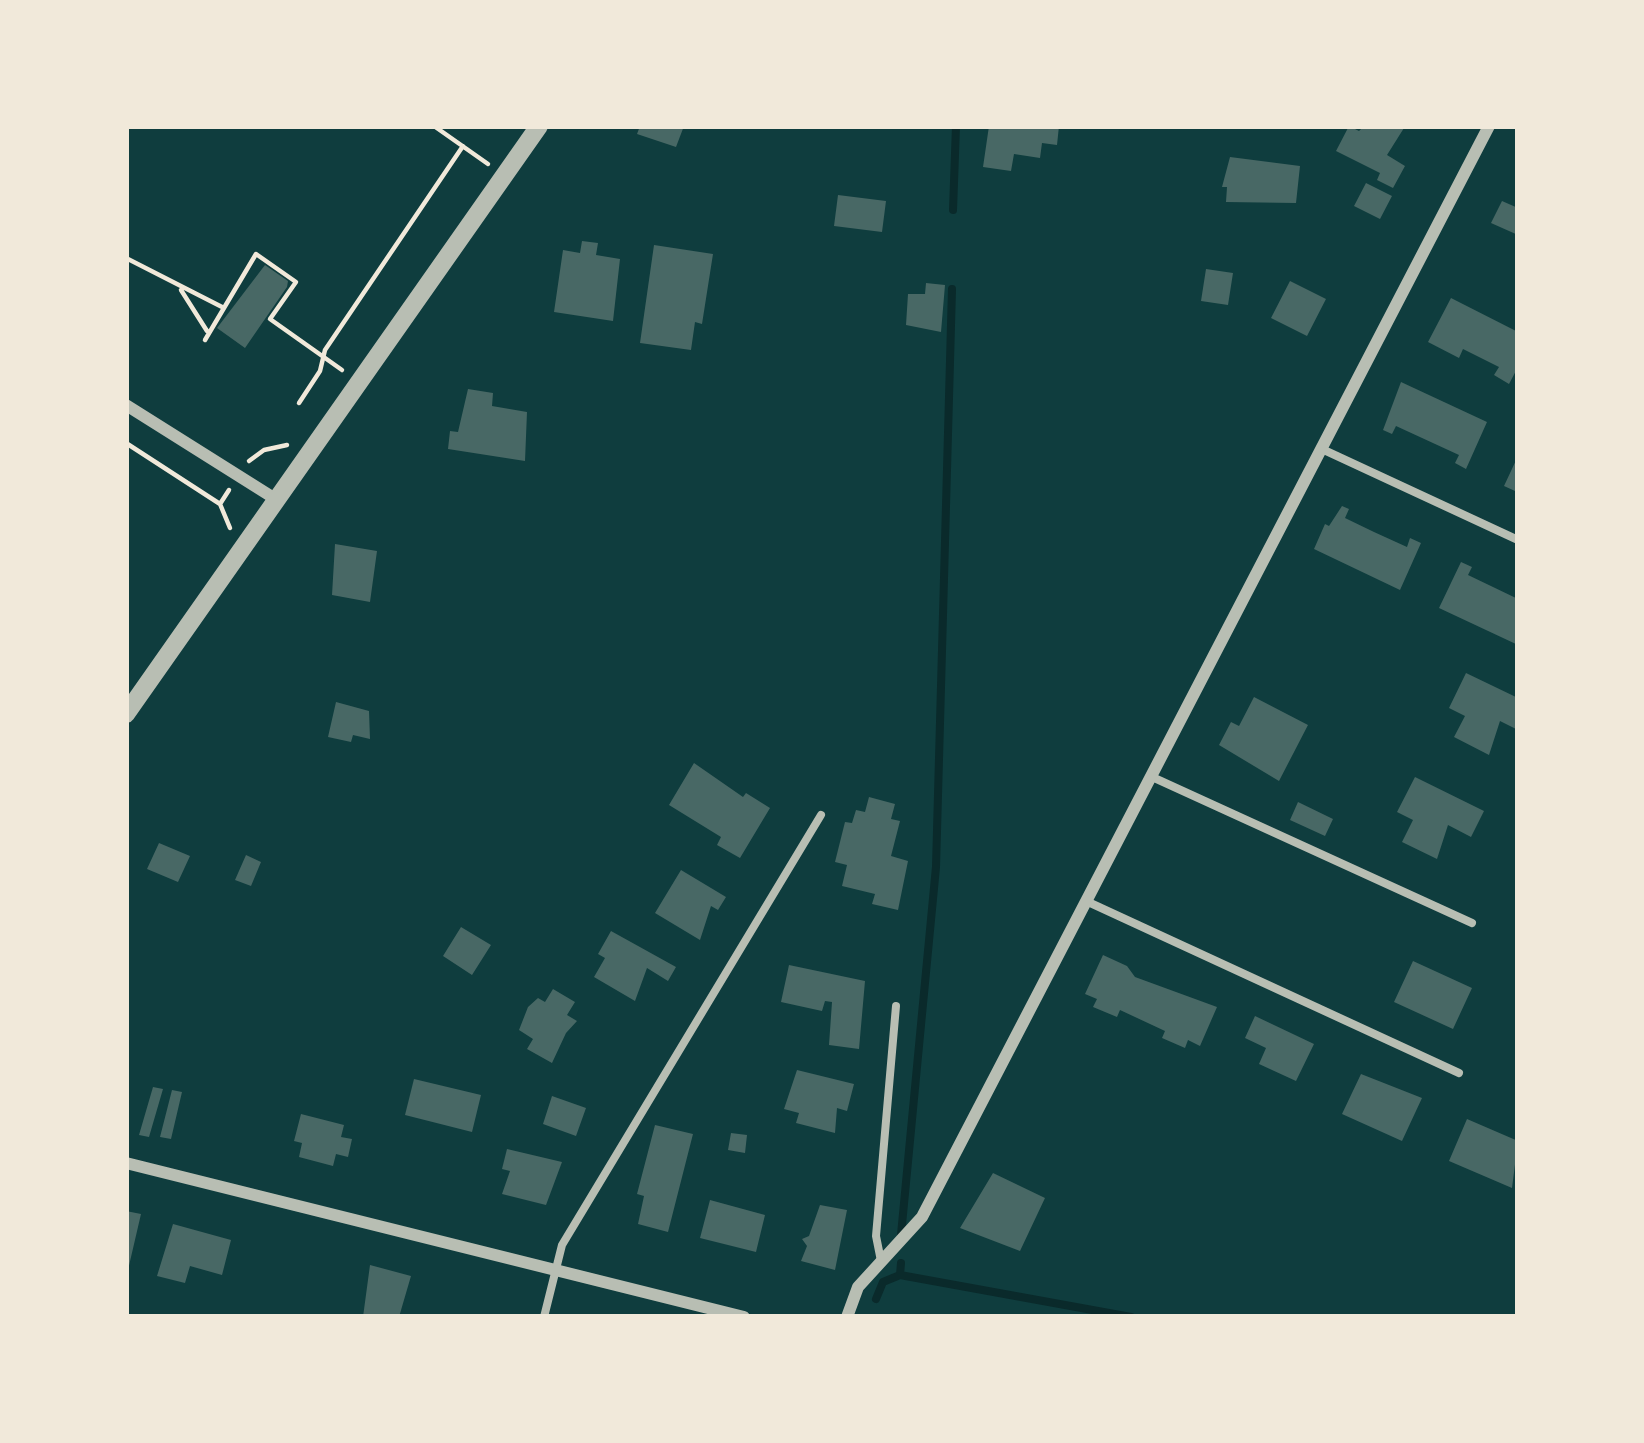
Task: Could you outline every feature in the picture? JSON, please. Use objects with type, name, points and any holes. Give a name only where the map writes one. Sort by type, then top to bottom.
[{"type":"street","points":[[126,714],[539,126]]},
{"type":"street","points":[[847,1317],[858,1287],[922,1217],[1489,126]]},
{"type":"street","points":[[126,405],[277,500]]},
{"type":"street","points":[[126,1163],[744,1317]]},
{"type":"lane","points":[[1324,450],[1518,540]]},
{"type":"lane","points":[[1149,776],[1472,922]]},
{"type":"lane","points":[[544,1317],[555,1268],[574,1225],[821,815]]},
{"type":"lane","points":[[1086,901],[1459,1073]]},
{"type":"lane","points":[[881,1263],[876,1236],[896,1006]]},
{"type":"path","points":[[299,403],[320,371],[323,356],[463,146],[434,126]]},
{"type":"path","points":[[178,286],[207,337],[256,254],[296,282],[270,319],[343,369]]},
{"type":"path","points":[[126,258],[224,308]]},
{"type":"path","points":[[126,443],[220,504],[232,532],[246,543]]},
{"type":"path","points":[[247,465],[264,450],[295,444]]},
{"type":"path","points":[[220,504],[232,485]]},
{"type":"building","points":[[640,126],[684,126],[676,147],[637,134]]},
{"type":"building","points":[[989,126],[1059,126],[1057,145],[1042,143],[1040,158],[1014,154],[1011,171],[983,167]]},
{"type":"building","points":[[1349,126],[1359,131],[1364,126],[1404,128],[1387,155],[1405,166],[1393,188],[1377,180],[1380,173],[1336,151]]},
{"type":"building","points":[[1230,157],[1300,166],[1296,203],[1226,202],[1227,187],[1222,187]]},
{"type":"building","points":[[1366,183],[1392,196],[1380,219],[1354,206]]},
{"type":"building","points":[[838,195],[886,201],[882,232],[834,226]]},
{"type":"building","points":[[1502,201],[1518,208],[1518,235],[1491,223]]},
{"type":"building","points":[[582,241],[598,243],[596,255],[620,259],[613,321],[554,312],[563,250],[580,253]]},
{"type":"building","points":[[654,245],[713,254],[702,324],[695,322],[691,350],[640,343]]},
{"type":"building","points":[[265,265],[288,281],[287,287],[245,348],[217,328]]},
{"type":"building","points":[[1206,269],[1233,273],[1228,305],[1201,301]]},
{"type":"building","points":[[1290,281],[1326,299],[1307,336],[1271,318]]},
{"type":"building","points":[[926,283],[945,285],[941,332],[906,325],[908,294],[925,294]]},
{"type":"building","points":[[1451,298],[1518,332],[1518,367],[1509,384],[1494,375],[1499,367],[1463,349],[1459,358],[1428,342]]},
{"type":"building","points":[[1401,382],[1487,422],[1466,469],[1455,463],[1459,455],[1396,426],[1392,434],[1383,430]]},
{"type":"building","points":[[468,389],[493,393],[492,406],[527,412],[525,461],[448,449],[450,431],[458,432]]},
{"type":"building","points":[[1518,456],[1518,485],[1515,491],[1504,486]]},
{"type":"building","points":[[1342,506],[1349,509],[1345,518],[1374,532],[1407,547],[1410,538],[1421,543],[1400,590],[1314,549],[1325,524],[1329,526]]},
{"type":"building","points":[[335,544],[377,551],[370,602],[332,595]]},
{"type":"building","points":[[1461,562],[1472,567],[1468,575],[1518,599],[1518,645],[1439,608]]},
{"type":"building","points":[[1466,673],[1518,698],[1518,730],[1500,721],[1489,755],[1454,737],[1465,716],[1449,708]]},
{"type":"building","points":[[1254,697],[1308,725],[1279,781],[1219,745],[1231,722],[1239,726]]},
{"type":"building","points":[[336,702],[369,711],[370,739],[353,735],[351,742],[328,737]]},
{"type":"building","points":[[694,763],[743,797],[746,793],[770,808],[740,858],[717,845],[721,837],[669,805]]},
{"type":"building","points":[[1415,777],[1484,811],[1471,837],[1448,825],[1437,859],[1402,842],[1413,820],[1397,812]]},
{"type":"building","points":[[869,797],[895,804],[891,819],[900,821],[891,856],[908,861],[898,910],[872,904],[875,894],[842,886],[847,865],[835,862],[845,822],[852,823],[856,810],[865,812]]},
{"type":"building","points":[[1298,802],[1333,819],[1325,836],[1290,820]]},
{"type":"building","points":[[159,843],[190,856],[178,882],[147,869]]},
{"type":"building","points":[[246,855],[261,862],[251,886],[235,880]]},
{"type":"building","points":[[681,870],[726,897],[718,910],[711,906],[700,940],[655,913]]},
{"type":"building","points":[[461,927],[491,945],[472,975],[443,956]]},
{"type":"building","points":[[611,931],[676,967],[668,981],[647,968],[635,1001],[594,977],[605,958],[598,954]]},
{"type":"building","points":[[1103,955],[1127,966],[1135,977],[1217,1007],[1200,1046],[1188,1040],[1185,1048],[1162,1038],[1165,1031],[1120,1010],[1117,1017],[1093,1007],[1097,999],[1085,994]]},
{"type":"building","points":[[1413,961],[1472,988],[1453,1029],[1394,1002]]},
{"type":"building","points":[[789,965],[865,981],[859,1049],[829,1045],[832,1002],[825,1001],[822,1011],[781,1002]]},
{"type":"building","points":[[553,989],[575,1002],[567,1015],[577,1021],[552,1063],[527,1049],[533,1039],[519,1030],[528,1007],[538,998],[545,1002]]},
{"type":"building","points":[[1255,1016],[1314,1044],[1296,1081],[1259,1064],[1266,1048],[1245,1038]]},
{"type":"building","points":[[797,1070],[854,1084],[847,1111],[837,1108],[835,1133],[796,1123],[799,1113],[784,1109]]},
{"type":"building","points":[[1361,1074],[1422,1098],[1402,1141],[1342,1114]]},
{"type":"building","points":[[414,1079],[481,1095],[472,1132],[405,1115]]},
{"type":"building","points":[[153,1087],[163,1089],[149,1137],[139,1135]]},
{"type":"building","points":[[172,1090],[182,1092],[171,1139],[160,1137]]},
{"type":"building","points":[[552,1096],[586,1108],[576,1136],[543,1124]]},
{"type":"building","points":[[301,1114],[344,1125],[341,1137],[352,1139],[348,1157],[336,1154],[333,1166],[299,1157],[302,1143],[294,1141]]},
{"type":"building","points":[[1467,1119],[1518,1141],[1512,1188],[1449,1161]]},
{"type":"building","points":[[655,1125],[693,1134],[668,1232],[638,1224],[644,1196],[637,1194]]},
{"type":"building","points":[[731,1133],[747,1135],[745,1153],[728,1150]]},
{"type":"building","points":[[507,1149],[562,1162],[546,1205],[502,1194],[510,1171],[502,1169]]},
{"type":"building","points":[[993,1173],[1045,1198],[1020,1251],[960,1228]]},
{"type":"building","points":[[710,1200],[765,1215],[756,1252],[700,1238]]},
{"type":"building","points":[[820,1205],[847,1210],[835,1270],[801,1261],[807,1246],[802,1239],[809,1236]]},
{"type":"building","points":[[126,1211],[141,1214],[128,1270],[126,1269]]},
{"type":"building","points":[[173,1224],[231,1240],[222,1275],[190,1266],[185,1283],[157,1276]]},
{"type":"building","points":[[370,1265],[411,1276],[399,1317],[363,1317]]},
{"type":"waterway","points":[[953,210],[956,126]]},
{"type":"waterway","points":[[901,1235],[936,867],[952,289]]},
{"type":"waterway","points":[[900,1275],[901,1263]]},
{"type":"waterway","points":[[876,1299],[883,1282],[900,1275],[1131,1317]]}]
